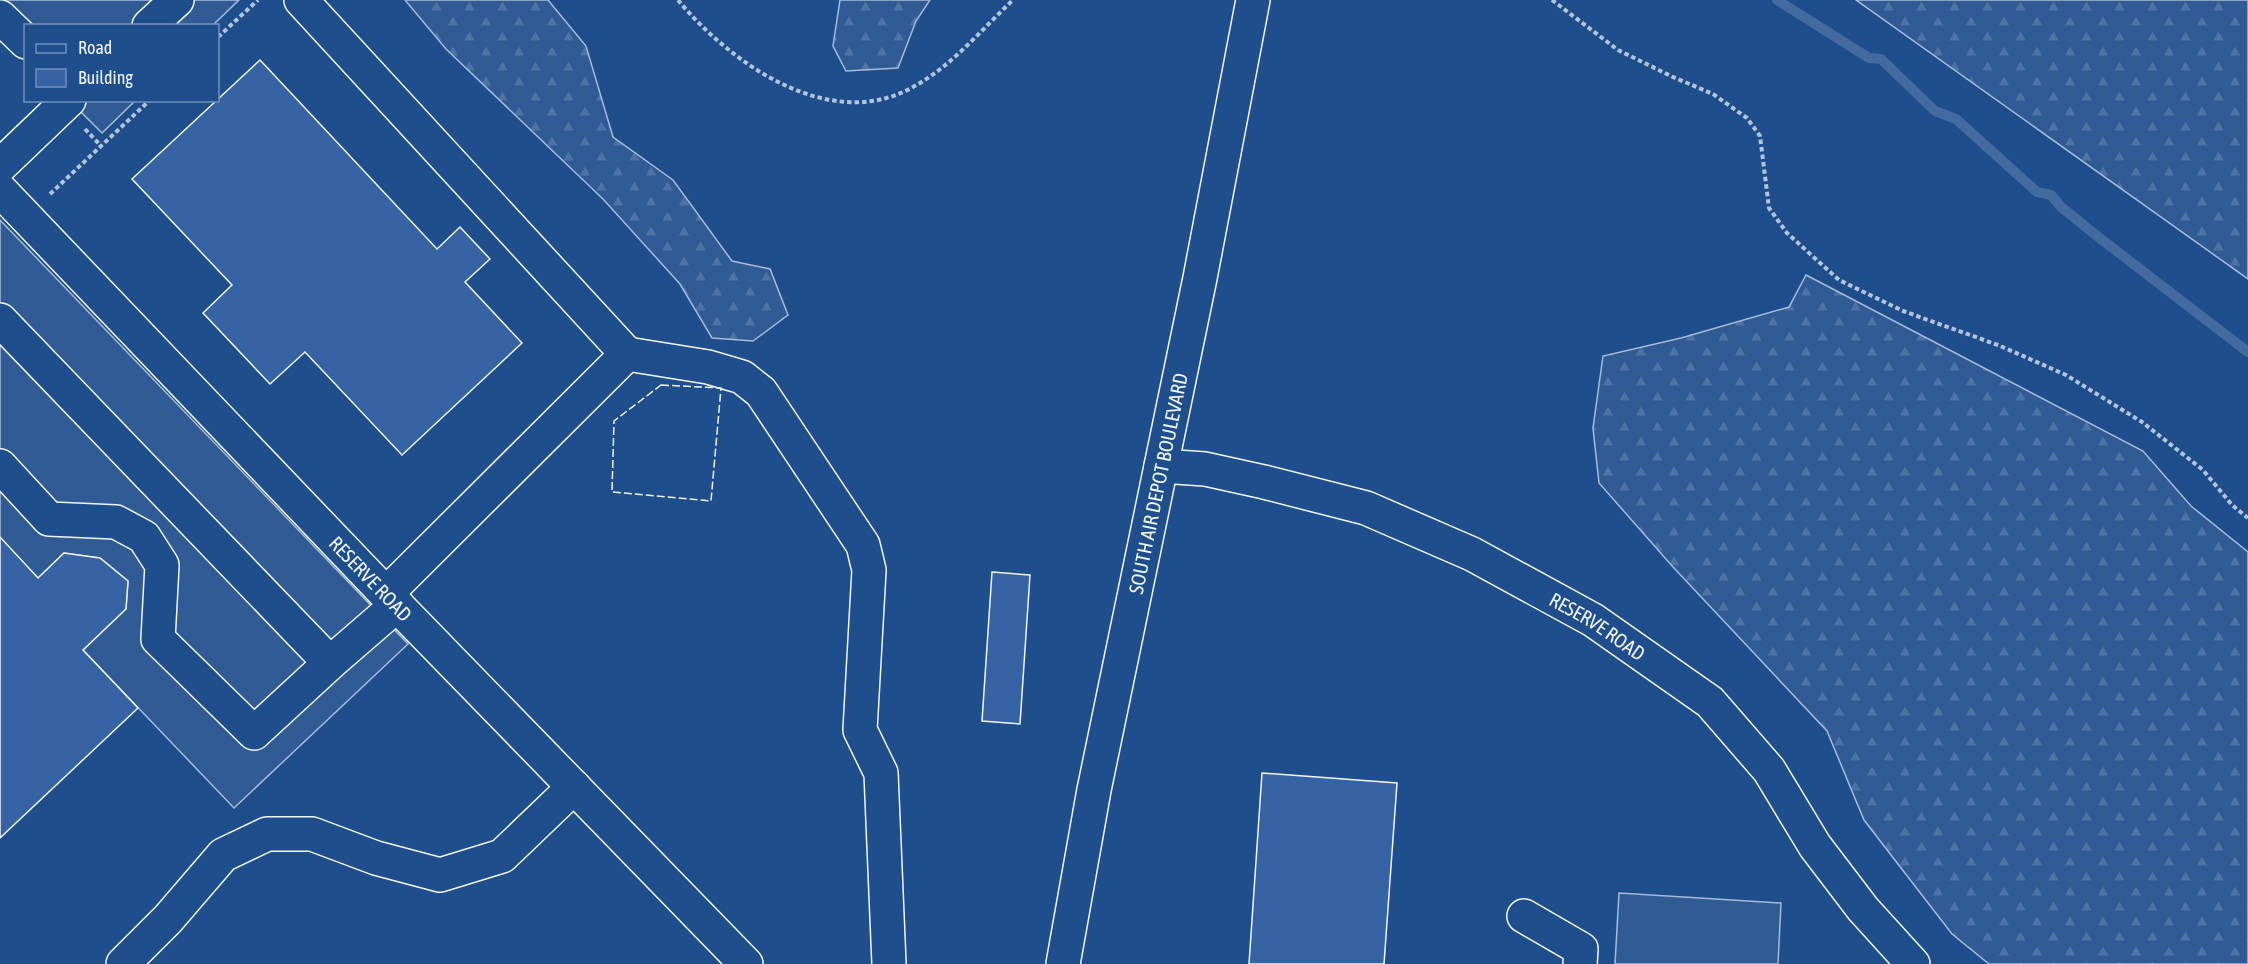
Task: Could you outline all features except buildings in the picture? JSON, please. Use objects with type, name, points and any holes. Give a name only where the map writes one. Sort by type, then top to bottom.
[{"type":"street","points":[[151,24],[177,0]]},
{"type":"street","points":[[302,0],[627,354],[708,367],[742,376],[760,392],[863,545],[869,570],[860,730],[881,773],[889,964]]},
{"type":"street","name":"SOUTH AIR DEPOT BOULEVARD","points":[[1063,964],[1095,790],[1200,278],[1253,0]]},
{"type":"street","points":[[0,17],[24,40]]},
{"type":"street","points":[[0,166],[67,102]]},
{"type":"street","name":"RESERVE ROAD","points":[[0,190],[746,964]]},
{"type":"street","points":[[0,320],[330,663]]},
{"type":"street","points":[[0,466],[49,519],[116,522],[144,537],[162,565],[158,639],[254,733],[330,663],[627,354]]},
{"type":"street","name":"RESERVE ROAD","points":[[1161,466],[1215,471],[1366,508],[1472,554],[1593,620],[1710,702],[1769,770],[1815,846],[1863,909],[1913,964]]},
{"type":"street","points":[[123,964],[168,919],[223,855],[267,834],[312,834],[376,858],[440,874],[502,855],[574,787]]},
{"type":"street","points":[[1524,916],[1581,949],[1580,964]]},
{"type":"path","points":[[219,36],[258,0]]},
{"type":"path","points":[[678,0],[689,14],[727,48],[760,73],[802,93],[832,101],[854,103],[871,102],[899,94],[933,75],[1013,0]]},
{"type":"path","points":[[1552,0],[1618,50],[1713,94],[1747,118],[1760,136],[1769,208],[1787,233],[1839,280],[1903,311],[1998,345],[2066,375],[2142,422],[2203,470],[2232,505],[2248,518]]},
{"type":"path","points":[[46,198],[148,102]]},
{"type":"path","points":[[85,129],[101,146]]},
{"type":"green space","points":[[405,0],[548,0],[586,46],[613,137],[673,180],[732,261],[770,269],[788,315],[753,341],[712,338],[680,284],[603,199],[446,49]]},
{"type":"green space","points":[[840,0],[930,0],[916,21],[898,68],[846,71],[833,46]]},
{"type":"green space","points":[[1856,0],[2248,0],[2248,279]]},
{"type":"green space","points":[[1806,275],[2143,451],[2191,506],[2248,552],[2248,964],[1989,964],[1952,934],[1864,820],[1827,731],[1673,567],[1599,483],[1593,428],[1603,356],[1681,338],[1789,307]]},
{"type":"shaded area","points":[[0,0],[239,0],[214,24],[24,24],[24,26],[0,29]]},
{"type":"shaded area","points":[[71,102],[134,102],[102,133]]},
{"type":"shaded area","points":[[0,220],[408,644],[234,808],[83,650],[126,609],[128,581],[100,558],[64,553],[38,578],[0,538]]},
{"type":"shaded area","points":[[1619,893],[1781,903],[1778,964],[1615,964]]},
{"type":"waterway","points":[[1777,0],[1869,58],[1881,59],[1935,111],[1956,119],[2037,192],[2051,195],[2060,206],[2097,236],[2248,352]]},
{"type":"fence","points":[[661,385],[721,388],[711,501],[612,492],[614,421],[661,385]]}]
